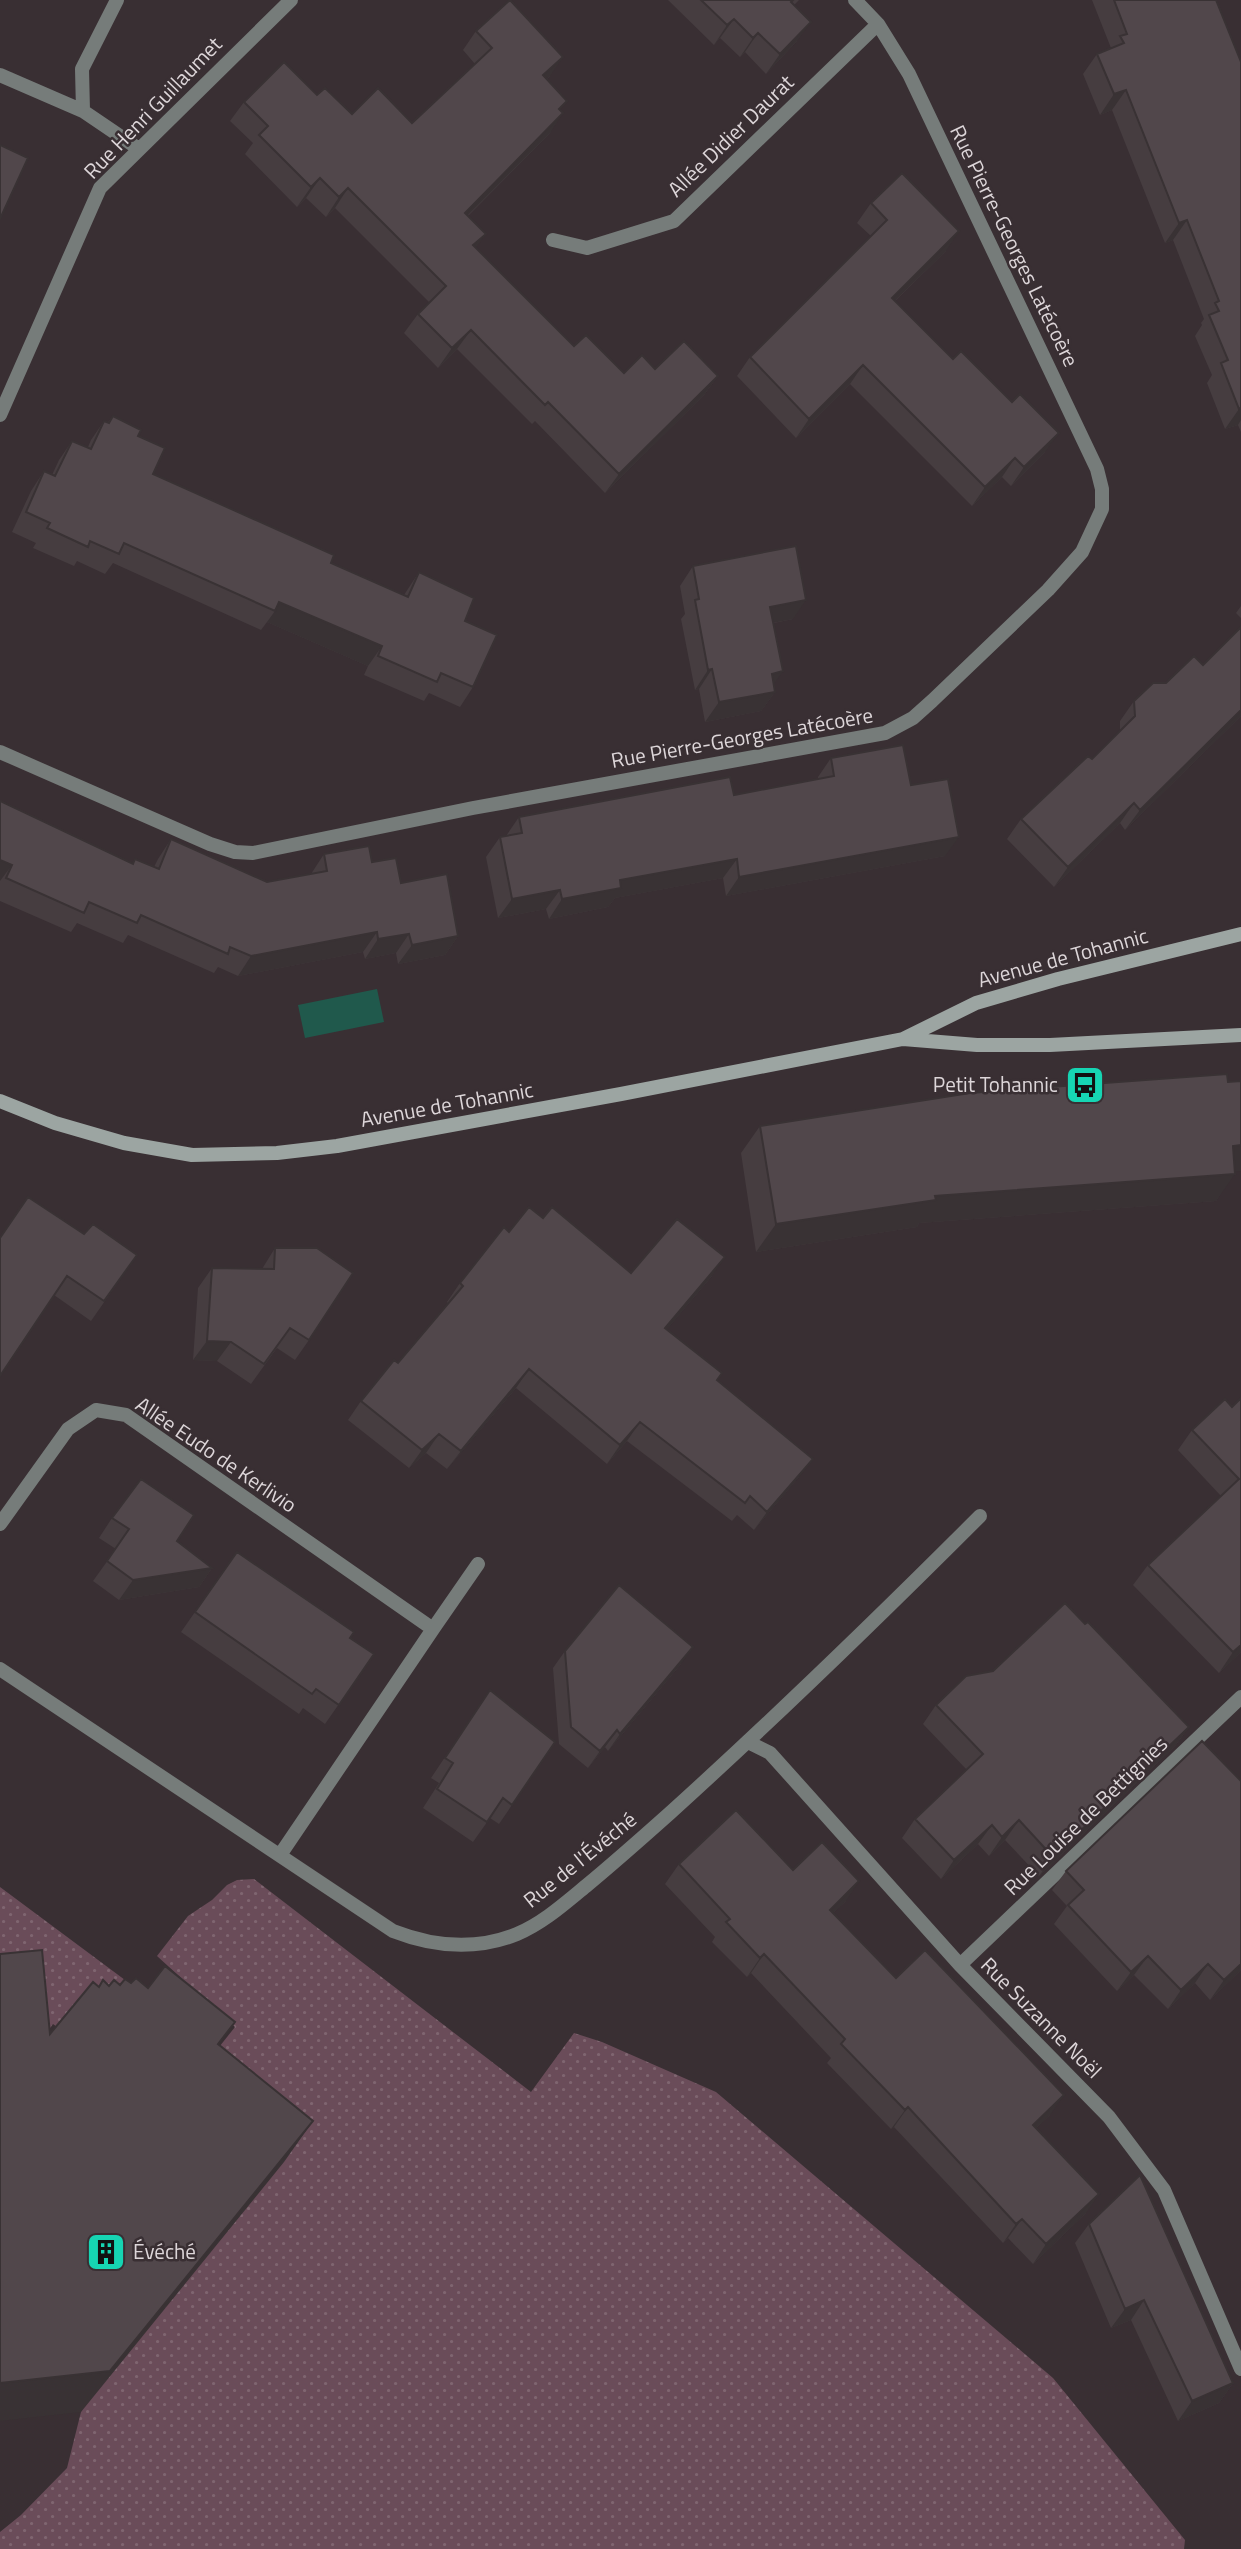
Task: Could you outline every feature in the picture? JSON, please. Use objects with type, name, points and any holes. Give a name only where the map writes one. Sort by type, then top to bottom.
[{"type":"street","points":[[83,111],[82,69],[117,0]]},
{"type":"street","name":"Rue Henri Guillaumet","points":[[0,415],[100,188],[291,0]]},
{"type":"street","name":"Rue Pierre-Georges Latécoère","points":[[0,752],[211,844],[235,852],[253,853],[472,808],[885,733],[914,718],[1048,590],[1082,552],[1102,509],[1102,489],[1097,469],[915,86],[890,40],[855,0]]},
{"type":"street","name":"Allée Didier Daurat","points":[[554,240],[587,248],[674,221],[878,24]]},
{"type":"street","points":[[0,75],[83,111],[139,149]]},
{"type":"street","name":"Avenue de Tohannic","points":[[0,1101],[55,1123],[124,1143],[192,1155],[277,1153],[337,1146],[902,1039],[976,1003],[1058,979],[1241,934]]},
{"type":"street","name":"Avenue de Tohannic","points":[[902,1039],[977,1045],[1050,1045],[1241,1035]]},
{"type":"street","name":"Allée Eudo de Kerlivio","points":[[0,1524],[68,1429],[96,1410],[126,1415],[433,1629]]},
{"type":"street","name":"Rue de l'Évéché","points":[[0,1669],[393,1931],[420,1941],[453,1947],[484,1943],[516,1935],[547,1918],[626,1853],[748,1742],[980,1516]]},
{"type":"street","points":[[280,1856],[478,1564]]},
{"type":"street","name":"Rue Louise de Bettignies","points":[[960,1965],[1241,1697]]},
{"type":"street","name":"Rue Suzanne Noël","points":[[748,1742],[770,1752],[960,1965],[1109,2117],[1164,2190],[1241,2369]]},
{"type":"shaded area","points":[[377,989],[384,1022],[305,1038],[298,1005]]},
{"type":"shaded area","points":[[254,1879],[531,2092],[574,2033],[602,2042],[716,2092],[1053,2378],[1185,2540],[1184,2549],[0,2549],[0,2532],[21,2515],[67,2468],[81,2412],[189,2085],[235,2027],[157,1956],[188,1916],[212,1900],[227,1885],[237,1880]]},
{"type":"shaded area","points":[[0,1887],[125,1980],[108,2019],[60,2029],[53,2024],[48,2031],[0,1992]]},
{"type":"building","points":[[510,0],[563,57],[543,75],[567,101],[559,109],[563,113],[465,213],[486,234],[473,245],[574,346],[586,335],[624,373],[642,355],[655,369],[684,341],[718,376],[619,474],[548,402],[545,405],[471,330],[452,348],[418,314],[446,286],[348,188],[339,197],[320,178],[311,187],[259,135],[268,126],[244,102],[284,62],[317,95],[325,88],[352,114],[378,88],[412,123],[492,48],[476,31]]},
{"type":"building","points":[[701,0],[793,0],[791,2],[811,22],[780,54],[758,33],[753,38],[734,19],[727,25]]},
{"type":"building","points":[[1114,0],[1216,0],[1241,62],[1239,409],[1221,363],[1228,360],[1209,315],[1219,311],[1215,303],[1219,301],[1187,220],[1179,223],[1126,90],[1114,94],[1097,54],[1124,43],[1120,36],[1127,34]]},
{"type":"building","points":[[0,145],[28,158],[0,219]]},
{"type":"building","points":[[902,173],[959,231],[892,298],[953,359],[961,351],[1012,402],[1020,394],[1059,433],[1024,467],[1015,458],[985,487],[863,365],[809,419],[750,357],[887,220],[871,203]]},
{"type":"building","points":[[113,416],[141,430],[138,436],[165,448],[153,474],[334,555],[331,563],[408,597],[419,572],[474,598],[465,621],[497,635],[473,687],[441,673],[437,682],[378,656],[382,646],[279,602],[275,611],[124,543],[119,554],[90,541],[88,547],[47,528],[50,523],[26,512],[44,471],[55,476],[72,441],[91,449],[104,421],[109,423]]},
{"type":"building","points":[[796,546],[806,600],[770,607],[783,671],[772,674],[775,692],[719,702],[712,669],[708,670],[695,600],[699,599],[693,566]]},
{"type":"building","points":[[1241,627],[1241,710],[1140,810],[1134,803],[1068,867],[1021,819],[1088,756],[1092,759],[1135,716],[1134,701],[1153,683],[1166,683],[1194,656],[1203,665]]},
{"type":"building","points":[[903,745],[911,785],[948,779],[959,837],[739,877],[737,859],[620,880],[621,888],[562,899],[560,890],[512,899],[500,837],[522,833],[519,817],[730,777],[734,795],[834,776],[831,758]]},
{"type":"building","points":[[0,801],[133,864],[135,859],[159,869],[171,839],[267,882],[327,871],[324,854],[369,846],[372,862],[396,858],[401,883],[447,874],[458,936],[412,945],[409,934],[378,939],[377,932],[251,956],[230,947],[228,954],[141,915],[137,923],[89,902],[84,913],[6,878],[12,865],[0,860]]},
{"type":"building","points":[[1227,1074],[1228,1082],[1241,1081],[1241,1145],[1233,1146],[1235,1174],[935,1196],[936,1200],[776,1224],[760,1126],[970,1093]]},
{"type":"building","points":[[28,1197],[84,1234],[93,1224],[137,1255],[104,1301],[67,1276],[0,1376],[0,1238]]},
{"type":"building","points":[[529,1207],[543,1218],[552,1207],[631,1273],[677,1219],[725,1257],[665,1328],[722,1373],[717,1380],[813,1459],[767,1512],[750,1496],[745,1503],[640,1422],[620,1445],[529,1369],[461,1451],[439,1434],[422,1450],[361,1401],[394,1360],[398,1363],[463,1286],[460,1283],[504,1227],[509,1232]]},
{"type":"building","points":[[275,1248],[317,1248],[353,1273],[309,1340],[290,1328],[264,1364],[231,1342],[207,1341],[212,1268],[274,1269]]},
{"type":"building","points":[[1241,1398],[1241,1645],[1233,1652],[1148,1565],[1239,1479],[1192,1430],[1225,1399],[1232,1407]]},
{"type":"building","points":[[141,1479],[194,1515],[177,1541],[212,1568],[133,1580],[107,1561],[129,1529],[112,1518]]},
{"type":"building","points":[[237,1552],[354,1632],[350,1638],[374,1654],[339,1705],[316,1689],[312,1694],[195,1612]]},
{"type":"building","points":[[619,1585],[693,1647],[620,1734],[617,1730],[600,1751],[571,1727],[565,1651]]},
{"type":"building","points":[[1065,1603],[1085,1624],[1088,1622],[1189,1727],[1053,1857],[1019,1820],[1002,1837],[992,1825],[954,1860],[915,1819],[983,1754],[936,1705],[966,1676],[993,1671]]},
{"type":"building","points":[[490,1690],[555,1742],[512,1805],[503,1798],[487,1822],[437,1789],[453,1763],[445,1758]]},
{"type":"building","points":[[1202,1741],[1241,1781],[1241,1964],[1224,1980],[1208,1964],[1181,1990],[1148,1956],[1131,1972],[1068,1905],[1084,1890],[1066,1871]]},
{"type":"building","points":[[736,1810],[793,1870],[822,1842],[859,1881],[830,1910],[896,1978],[925,1950],[1064,2095],[1033,2125],[1099,2194],[1046,2244],[1022,2219],[1016,2224],[908,2107],[905,2110],[841,2044],[845,2039],[764,1954],[760,1958],[726,1922],[730,1919],[679,1864]]},
{"type":"building","name":"Évéché","points":[[42,1950],[50,2034],[93,1982],[99,1987],[103,1980],[109,1986],[114,1980],[120,1985],[125,1979],[131,1983],[136,1978],[148,1988],[165,1966],[235,2022],[218,2044],[313,2121],[110,2371],[0,2383],[0,1954]]},
{"type":"building","points":[[1140,2175],[1233,2383],[1192,2401],[1144,2300],[1125,2309],[1089,2224]]},
{"type":"place","name":"Petit Tohannic","points":[[1085,1085]]},
{"type":"place","name":"Évéché","points":[[106,2252]]}]
